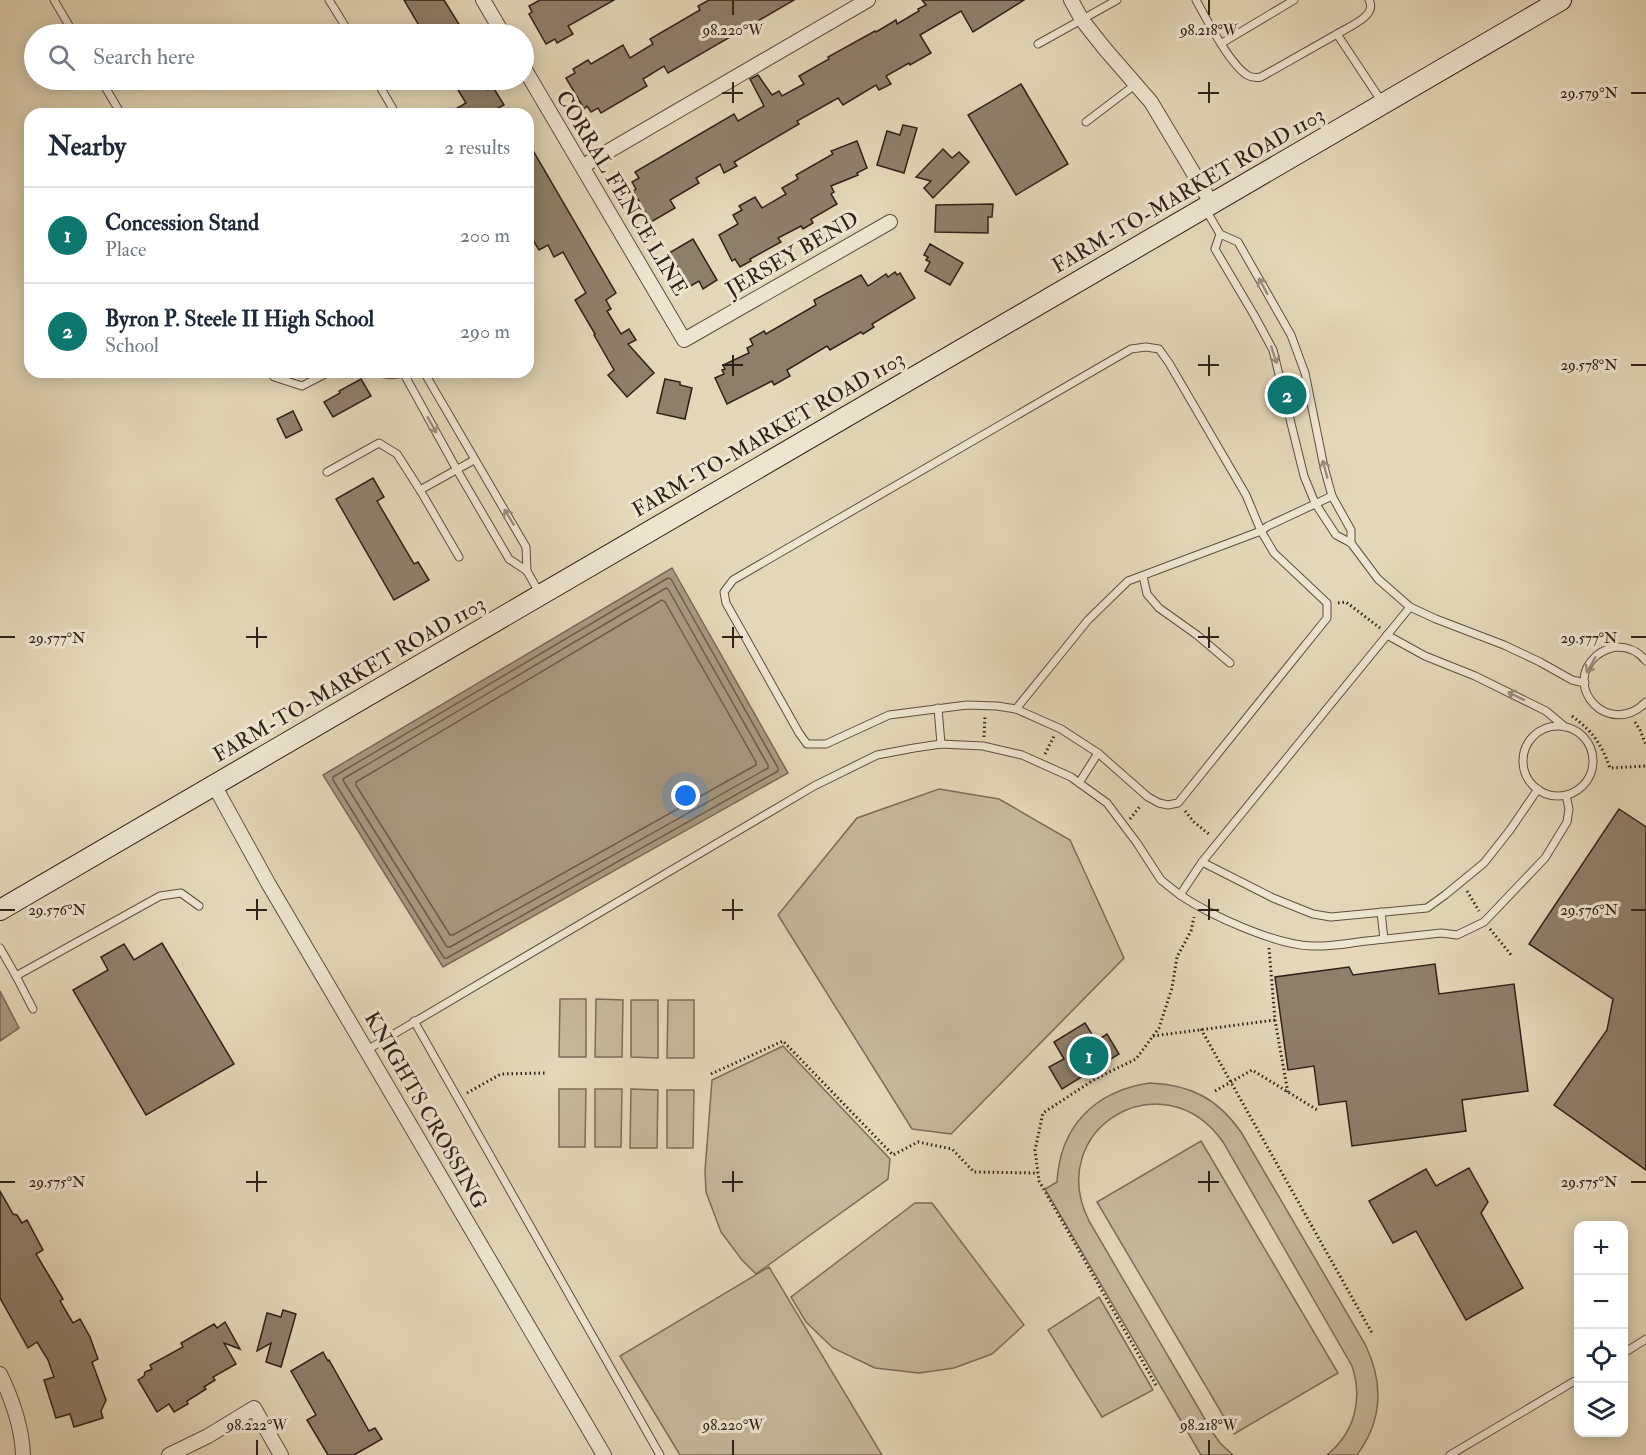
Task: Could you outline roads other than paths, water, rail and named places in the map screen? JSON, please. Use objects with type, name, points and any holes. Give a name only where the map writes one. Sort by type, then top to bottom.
[{"type":"main road","name":"FARM-TO-MARKET ROAD 1103","points":[[0,910],[1561,0]]},
{"type":"street","points":[[483,0],[497,24]]},
{"type":"street","points":[[583,166],[868,0]]},
{"type":"street","points":[[1071,0],[1082,20],[1151,102],[1208,206]]},
{"type":"street","name":"CORRAL FENCE LINE","points":[[534,85],[684,340]]},
{"type":"street","name":"JERSEY BEND","points":[[684,340],[890,222]]},
{"type":"street","name":"KNIGHTS CROSSING","points":[[214,785],[268,883],[604,1455]]},
{"type":"street","points":[[0,1374],[10,1395],[24,1455]]},
{"type":"street","points":[[169,1455],[208,1436],[254,1408],[281,1455]]},
{"type":"lane","points":[[54,0],[69,24]]},
{"type":"lane","points":[[330,0],[344,24]]},
{"type":"lane","points":[[1038,44],[1117,0]]},
{"type":"lane","points":[[1196,0],[1228,54],[1246,74],[1253,78],[1261,77],[1367,15],[1372,5],[1369,0]]},
{"type":"lane","points":[[1222,43],[1294,0]]},
{"type":"lane","points":[[1337,34],[1384,104]]},
{"type":"lane","points":[[1086,122],[1136,84]]},
{"type":"lane","points":[[107,90],[117,108]]},
{"type":"lane","points":[[382,90],[392,108]]},
{"type":"lane","points":[[1208,206],[1220,234],[1215,249],[1274,350],[1304,476],[1315,503],[1336,535],[1351,543],[1378,579],[1410,607],[1504,645],[1572,680],[1585,682]]},
{"type":"lane","points":[[1220,234],[1238,242],[1291,335],[1305,373],[1332,496],[1351,530],[1351,543]]},
{"type":"lane","points":[[1146,347],[1159,349],[1246,495],[1261,531],[1274,553],[1327,603],[1327,618],[1178,803],[1168,805],[1148,797],[1098,753],[1061,729],[1016,709],[967,705],[938,708],[889,715],[826,744],[807,744],[799,734],[726,603],[724,592],[733,580],[1131,349],[1146,347]]},
{"type":"lane","points":[[277,378],[302,386],[317,378]]},
{"type":"lane","points":[[409,378],[457,470],[509,559],[527,571]]},
{"type":"lane","points":[[427,378],[526,547],[527,571],[540,595]]},
{"type":"lane","points":[[327,472],[379,443],[397,454],[459,557]]},
{"type":"lane","points":[[420,490],[474,460]]},
{"type":"lane","points":[[1016,709],[1088,620],[1128,581],[1261,531],[1332,496]]},
{"type":"lane","points":[[1143,576],[1147,594],[1159,608],[1197,635],[1230,663]]},
{"type":"lane","points":[[1180,895],[1202,862],[1410,607]]},
{"type":"lane","points":[[1387,635],[1425,656],[1475,676],[1546,711],[1565,727]]},
{"type":"lane","points":[[1646,661],[1635,651],[1624,647],[1613,647],[1602,651],[1594,658],[1587,667],[1585,682],[1590,700],[1597,708],[1607,713],[1629,714],[1646,702]]},
{"type":"lane","points":[[938,708],[941,744]]},
{"type":"lane","points":[[1554,726],[1565,727],[1576,731],[1585,739],[1591,749],[1593,761],[1586,782],[1577,790],[1566,795],[1554,795],[1538,789],[1527,777],[1523,766],[1523,755],[1527,745],[1543,729],[1554,726]]},
{"type":"lane","points":[[367,1050],[814,786],[877,755],[941,744],[983,746],[1022,755],[1071,777],[1107,803],[1161,880],[1197,907],[1272,938],[1310,946],[1441,933],[1457,935],[1484,922],[1545,858],[1567,822],[1569,809],[1566,795]]},
{"type":"lane","points":[[1079,783],[1098,753]]},
{"type":"lane","points":[[1202,862],[1273,898],[1313,914],[1331,917],[1427,908],[1484,863],[1538,789]]},
{"type":"lane","points":[[16,976],[160,896],[181,893],[199,906]]},
{"type":"lane","points":[[1381,912],[1384,939]]},
{"type":"lane","points":[[0,948],[33,1009]]},
{"type":"lane","points":[[414,1022],[660,1455]]},
{"type":"lane","points":[[1628,1350],[1646,1339]]},
{"type":"lane","points":[[1450,1455],[1574,1381]]},
{"type":"water","points":[[672,568],[788,773],[443,967],[323,775]]},
{"type":"water","points":[[0,991],[19,1028],[0,1041]]},
{"type":"place","name":"Byron P. Steele II High School","points":[[1287,395]]},
{"type":"place","name":"Concession Stand","points":[[1089,1056]]}]
